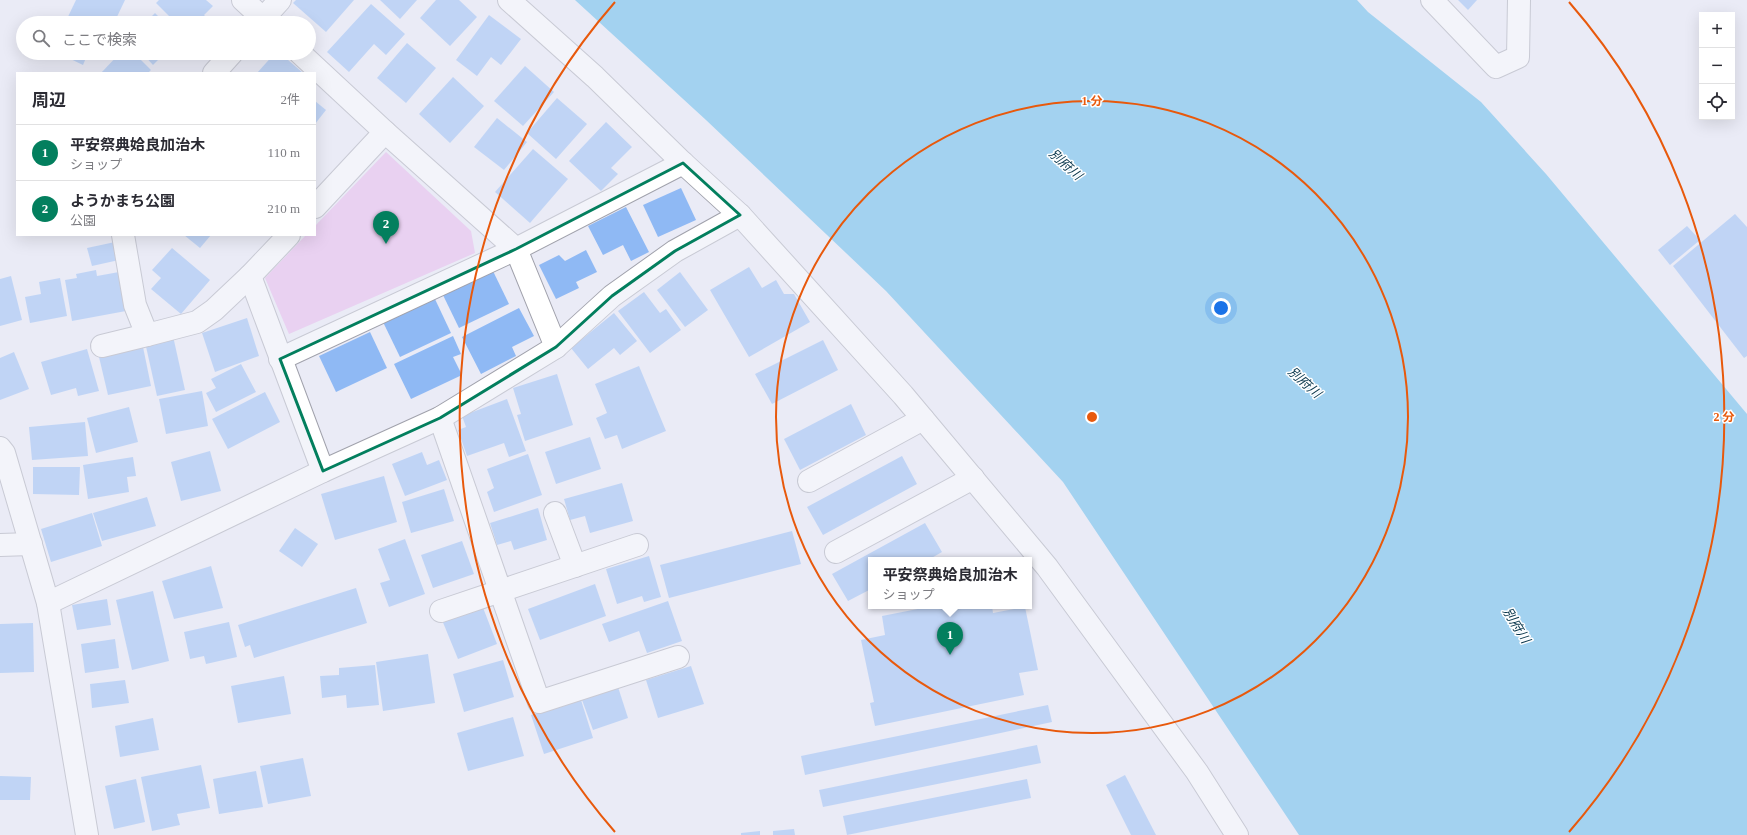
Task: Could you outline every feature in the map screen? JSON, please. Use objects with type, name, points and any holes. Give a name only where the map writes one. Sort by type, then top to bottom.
[{"type":"street","points":[[243,0],[259,16]]},
{"type":"street","points":[[268,16],[280,0]]},
{"type":"street","points":[[509,0],[595,78],[683,163],[740,215],[903,395],[1047,567],[1197,772],[1237,835]]},
{"type":"street","points":[[1432,0],[1496,67],[1518,57],[1519,0]]},
{"type":"street","points":[[215,72],[226,60]]},
{"type":"street","points":[[308,60],[385,132],[516,249],[556,347]]},
{"type":"street","points":[[316,206],[385,132]]},
{"type":"street","points":[[280,359],[516,249],[683,163]]},
{"type":"street","points":[[48,603],[323,471],[440,418],[556,347],[612,296],[675,251],[740,215]]},
{"type":"street","points":[[123,236],[135,305],[147,335]]},
{"type":"street","points":[[102,346],[197,322],[214,310],[250,276],[288,236]]},
{"type":"street","points":[[250,276],[323,471]]},
{"type":"street","points":[[440,418],[539,702],[678,657]]},
{"type":"street","points":[[809,481],[923,419]]},
{"type":"street","points":[[0,448],[4,453],[48,603],[87,835]]},
{"type":"street","points":[[836,552],[973,478]]},
{"type":"street","points":[[555,513],[575,566]]},
{"type":"street","points":[[0,545],[30,544]]},
{"type":"street","points":[[441,611],[637,546]]},
{"type":"highlighted area","points":[[683,163],[740,215],[675,251],[612,296],[556,347],[440,418],[323,471],[280,359],[516,249]]},
{"type":"shaded area","points":[[386,152],[471,231],[475,253],[289,334],[265,278],[305,236],[316,236],[316,225]]},
{"type":"water","name":"別府川","points":[[575,0],[1357,0],[1368,12],[1481,102],[1546,174],[1747,414],[1747,835],[1299,835],[1063,482],[886,291],[706,120]]},
{"type":"building","points":[[76,0],[125,0],[117,16],[68,16]]},
{"type":"building","points":[[159,0],[206,0],[213,6],[204,15],[205,16],[169,16],[156,3]]},
{"type":"building","points":[[296,0],[354,0],[326,32],[316,23],[316,16],[308,16],[293,3]]},
{"type":"building","points":[[380,0],[417,0],[400,19]]},
{"type":"building","points":[[436,0],[459,0],[477,17],[450,46],[420,18]]},
{"type":"building","points":[[1458,0],[1477,0],[1468,10]]},
{"type":"building","points":[[371,4],[405,34],[386,55],[374,44],[349,72],[327,52]]},
{"type":"building","points":[[489,15],[521,39],[501,65],[491,57],[477,76],[456,60]]},
{"type":"building","points":[[407,43],[436,68],[406,103],[377,78]]},
{"type":"building","points":[[73,60],[85,60],[83,65]]},
{"type":"building","points":[[113,60],[141,60],[151,70],[149,72],[102,72]]},
{"type":"building","points":[[148,60],[158,60],[153,65]]},
{"type":"building","points":[[269,60],[288,60],[302,72],[258,72]]},
{"type":"building","points":[[525,66],[554,92],[523,126],[494,101]]},
{"type":"building","points":[[453,77],[484,106],[450,143],[419,114]]},
{"type":"building","points":[[557,98],[587,124],[556,159],[527,133]]},
{"type":"building","points":[[316,102],[326,110],[316,123]]},
{"type":"building","points":[[497,118],[527,142],[504,170],[474,147]]},
{"type":"building","points":[[606,122],[632,147],[611,168],[618,174],[601,191],[569,161]]},
{"type":"building","points":[[533,149],[568,179],[530,223],[495,192]]},
{"type":"building","points":[[681,188],[696,220],[658,237],[643,205]]},
{"type":"building","points":[[626,207],[649,252],[631,261],[623,245],[603,255],[588,226]]},
{"type":"building","points":[[1735,214],[1747,227],[1747,356],[1744,358],[1673,266]]},
{"type":"building","points":[[1687,226],[1700,240],[1670,265],[1658,250]]},
{"type":"building","points":[[185,236],[210,236],[200,248]]},
{"type":"building","points":[[115,242],[119,260],[92,266],[87,248]]},
{"type":"building","points":[[172,248],[210,280],[181,314],[151,289],[161,278],[152,270]]},
{"type":"building","points":[[586,250],[597,272],[576,282],[579,288],[556,299],[539,265],[559,255],[565,261]]},
{"type":"building","points":[[749,267],[762,288],[776,280],[784,294],[794,294],[810,322],[749,357],[710,290]]},
{"type":"building","points":[[492,269],[509,304],[459,328],[442,293]]},
{"type":"building","points":[[96,270],[97,276],[119,272],[126,311],[72,321],[65,280],[77,278],[76,274]]},
{"type":"building","points":[[680,272],[708,310],[685,327],[657,290]]},
{"type":"building","points":[[11,276],[22,320],[0,326],[0,279]]},
{"type":"building","points":[[60,278],[67,316],[30,323],[25,297],[41,294],[39,282]]},
{"type":"building","points":[[644,292],[660,313],[666,309],[681,330],[650,353],[618,311]]},
{"type":"building","points":[[434,297],[451,333],[400,357],[383,322]]},
{"type":"building","points":[[519,308],[534,336],[512,347],[516,356],[481,374],[462,337]]},
{"type":"building","points":[[614,313],[637,341],[620,355],[614,348],[588,369],[571,348]]},
{"type":"building","points":[[247,318],[259,356],[215,372],[202,333]]},
{"type":"building","points":[[370,332],[387,368],[336,392],[319,356]]},
{"type":"building","points":[[173,336],[185,390],[157,396],[145,342]]},
{"type":"building","points":[[453,336],[461,354],[453,357],[462,375],[411,399],[394,364]]},
{"type":"building","points":[[823,340],[838,370],[772,404],[755,374]]},
{"type":"building","points":[[143,347],[151,386],[108,395],[99,357]]},
{"type":"building","points":[[87,349],[99,391],[78,396],[76,388],[51,395],[41,362]]},
{"type":"building","points":[[14,352],[29,389],[0,400],[0,358]]},
{"type":"building","points":[[241,364],[256,392],[216,412],[206,393],[216,388],[211,379]]},
{"type":"building","points":[[639,366],[666,431],[622,449],[617,435],[605,439],[596,418],[607,413],[595,384]]},
{"type":"building","points":[[557,374],[573,425],[525,441],[517,415],[521,414],[513,388]]},
{"type":"building","points":[[202,391],[208,426],[166,434],[159,399]]},
{"type":"building","points":[[265,392],[280,422],[228,449],[212,419]]},
{"type":"building","points":[[507,399],[526,451],[509,457],[504,443],[467,456],[458,430],[466,427],[462,416]]},
{"type":"building","points":[[851,404],[866,435],[800,470],[784,439]]},
{"type":"building","points":[[129,407],[138,442],[96,453],[87,418]]},
{"type":"building","points":[[85,422],[88,456],[32,460],[29,427]]},
{"type":"building","points":[[590,437],[601,469],[556,484],[545,452]]},
{"type":"building","points":[[210,451],[221,491],[181,501],[171,462]]},
{"type":"building","points":[[422,452],[427,465],[439,460],[447,480],[405,496],[392,464]]},
{"type":"building","points":[[528,454],[542,495],[494,512],[487,492],[494,488],[487,469]]},
{"type":"building","points":[[902,456],[917,484],[823,535],[807,507]]},
{"type":"building","points":[[133,457],[136,476],[127,477],[129,492],[88,499],[83,465]]},
{"type":"building","points":[[33,467],[80,467],[79,495],[33,494]]},
{"type":"building","points":[[384,476],[397,522],[335,540],[321,494]]},
{"type":"building","points":[[622,483],[633,521],[590,533],[585,516],[570,520],[564,499]]},
{"type":"building","points":[[444,489],[454,521],[411,533],[402,502]]},
{"type":"building","points":[[147,497],[156,526],[102,541],[93,513]]},
{"type":"building","points":[[538,508],[547,540],[514,550],[511,541],[497,545],[490,523]]},
{"type":"building","points":[[92,513],[102,546],[51,562],[41,529]]},
{"type":"building","points":[[925,523],[942,552],[933,557],[868,557],[868,591],[848,601],[832,574]]},
{"type":"building","points":[[295,528],[318,544],[302,567],[279,551]]},
{"type":"building","points":[[792,531],[801,564],[669,598],[660,565]]},
{"type":"building","points":[[405,539],[425,594],[389,607],[380,583],[390,580],[378,549]]},
{"type":"building","points":[[462,541],[474,574],[433,588],[421,555]]},
{"type":"building","points":[[649,556],[661,597],[644,602],[642,596],[617,604],[606,569]]},
{"type":"building","points":[[211,566],[223,608],[174,619],[162,581]]},
{"type":"building","points":[[595,584],[606,616],[540,640],[528,609]]},
{"type":"building","points":[[356,588],[367,623],[254,658],[250,645],[245,647],[238,625]]},
{"type":"building","points":[[153,591],[169,661],[132,670],[116,600]]},
{"type":"building","points":[[107,599],[111,625],[77,630],[72,605]]},
{"type":"building","points":[[668,601],[682,641],[647,653],[639,631],[609,642],[602,624]]},
{"type":"building","points":[[482,605],[497,644],[458,659],[442,620]]},
{"type":"building","points":[[918,609],[992,609],[993,613],[1014,609],[1025,609],[1038,670],[1019,673],[1024,695],[875,726],[870,703],[874,702],[861,640],[885,635],[882,616]]},
{"type":"building","points":[[229,622],[237,657],[206,664],[204,656],[190,659],[184,632]]},
{"type":"building","points":[[33,623],[34,672],[0,673],[0,624]]},
{"type":"building","points":[[115,639],[119,668],[85,673],[81,644]]},
{"type":"building","points":[[428,654],[435,703],[383,711],[376,662]]},
{"type":"building","points":[[503,660],[514,697],[464,712],[453,674]]},
{"type":"building","points":[[375,665],[379,705],[347,708],[346,695],[322,698],[320,676],[339,675],[339,668]]},
{"type":"building","points":[[691,666],[704,704],[658,718],[646,680]]},
{"type":"building","points":[[284,676],[291,714],[238,723],[231,686]]},
{"type":"building","points":[[125,680],[129,703],[92,708],[90,684]]},
{"type":"building","points":[[618,687],[628,718],[593,730],[582,700]]},
{"type":"building","points":[[581,700],[593,738],[544,754],[531,715]]},
{"type":"building","points":[[1048,705],[1052,722],[805,775],[801,756]]},
{"type":"building","points":[[513,717],[524,756],[468,771],[457,733]]},
{"type":"building","points":[[153,718],[159,750],[120,757],[115,726]]},
{"type":"building","points":[[1037,745],[1041,763],[823,807],[819,790]]},
{"type":"building","points":[[303,758],[311,796],[268,804],[260,766]]},
{"type":"building","points":[[201,765],[210,808],[177,814],[180,825],[152,831],[141,777]]},
{"type":"building","points":[[256,771],[263,807],[219,814],[213,779]]},
{"type":"building","points":[[1125,775],[1156,835],[1131,835],[1106,785]]},
{"type":"building","points":[[0,776],[31,777],[30,800],[0,800]]},
{"type":"building","points":[[136,779],[145,822],[114,829],[105,786]]},
{"type":"building","points":[[1027,779],[1031,798],[847,835],[843,816]]},
{"type":"building","points":[[794,829],[795,835],[773,835],[773,831]]},
{"type":"building","points":[[760,831],[760,835],[741,835],[741,833]]},
{"type":"place","name":"ようかまち公園","points":[[386,244]]},
{"type":"place","name":"平安祭典姶良加治木","points":[[950,655]]}]
